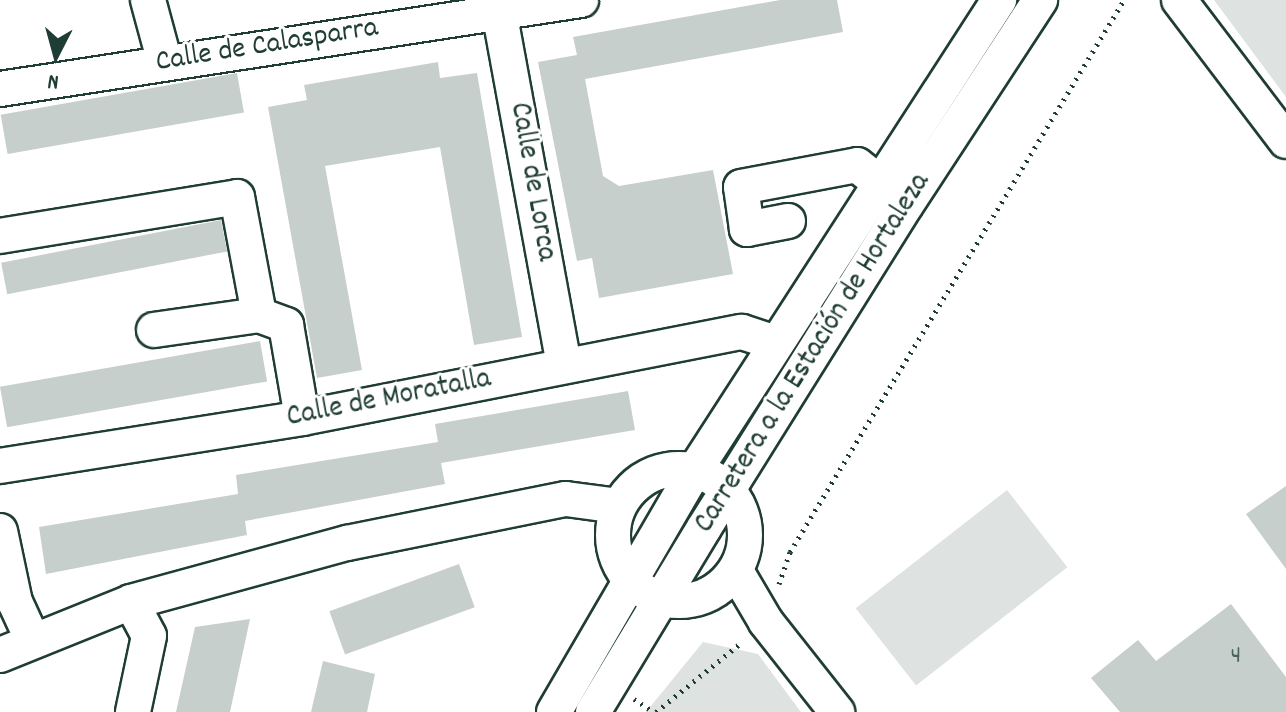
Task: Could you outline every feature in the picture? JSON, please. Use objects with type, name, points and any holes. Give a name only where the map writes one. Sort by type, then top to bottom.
[{"type":"street","points":[[148,0],[165,63]]},
{"type":"street","name":"Calle de Calasparra","points":[[8,81],[165,63],[441,9],[581,0]]},
{"type":"street","name":"Carretera a la Estación de Hortaleza","points":[[554,712],[695,470],[999,0]]},
{"type":"street","name":"Carretera a la Estación de Hortaleza","points":[[593,712],[906,205],[1040,0]]},
{"type":"street","points":[[1179,0],[1286,141]]},
{"type":"street","name":"Calle de Lorca","points":[[498,7],[564,365]]},
{"type":"street","points":[[788,221],[747,229],[741,187],[857,165],[879,182]]},
{"type":"street","points":[[0,236],[237,197],[259,315]]},
{"type":"street","points":[[154,330],[259,315],[286,325],[302,418]]},
{"type":"street","name":"Calle de Moratalla","points":[[0,466],[302,418],[742,332],[776,343]]},
{"type":"street","points":[[673,469],[695,470],[728,490],[740,508],[745,529],[744,550],[736,571],[722,587],[703,597],[683,602],[662,600],[644,592],[629,580],[618,563],[612,544],[618,506],[632,487],[651,475],[673,469]]},
{"type":"street","points":[[0,655],[131,602],[347,543],[566,499],[618,506]]},
{"type":"street","points":[[0,531],[15,602],[33,641]]},
{"type":"street","points":[[736,571],[766,622],[837,712]]},
{"type":"street","points":[[131,602],[149,636],[133,712]]},
{"type":"path","points":[[656,712],[766,622],[790,610],[778,583],[790,552],[1124,0]]},
{"type":"shaded area","points":[[1214,0],[1286,0],[1286,97]]},
{"type":"shaded area","points":[[1007,490],[1067,567],[916,685],[856,608]]},
{"type":"shaded area","points":[[703,642],[758,654],[801,712],[646,712]]},
{"type":"building","points":[[780,0],[837,0],[843,32],[585,79],[603,176],[619,186],[713,170],[733,274],[599,298],[592,258],[577,261],[538,62],[577,55],[573,37]]},
{"type":"building","points":[[438,62],[440,78],[477,73],[522,337],[474,345],[440,147],[325,166],[362,370],[317,378],[268,107],[307,100],[304,85]]},
{"type":"building","points":[[237,73],[244,112],[8,154],[1,115]]},
{"type":"building","points":[[221,220],[227,251],[7,294],[1,263]]},
{"type":"building","points":[[260,341],[267,381],[7,427],[0,387]]},
{"type":"building","points":[[628,391],[635,430],[441,463],[445,484],[245,521],[247,535],[46,574],[39,527],[238,494],[236,475],[438,442],[435,424]]},
{"type":"building","points":[[1286,486],[1286,569],[1246,514]]},
{"type":"building","points":[[459,564],[475,607],[345,654],[329,611]]},
{"type":"building","points":[[1231,604],[1286,677],[1286,712],[1120,712],[1091,678],[1138,640],[1156,661]]},
{"type":"building","points":[[250,619],[230,712],[176,712],[195,627]]},
{"type":"building","points":[[323,661],[375,674],[367,712],[311,712]]}]
